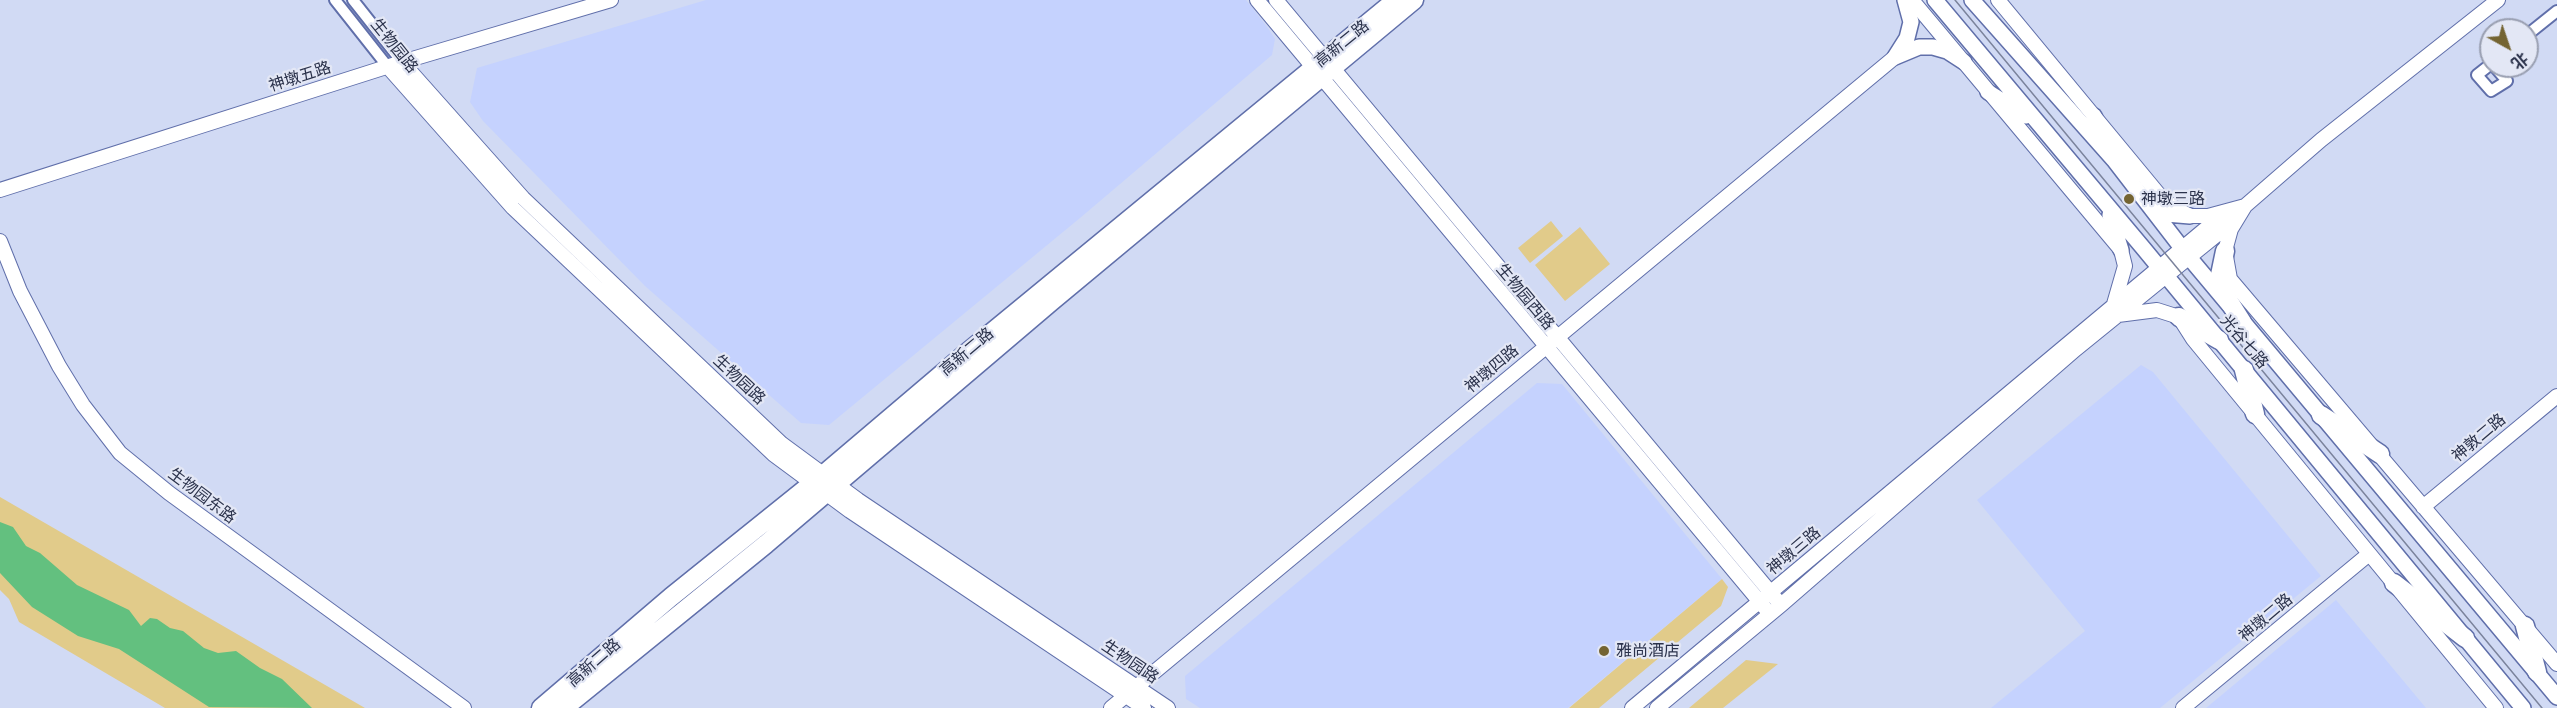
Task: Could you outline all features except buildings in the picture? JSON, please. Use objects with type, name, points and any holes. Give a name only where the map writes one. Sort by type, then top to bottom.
[{"type":"main road","name":"高新二路","points":[[1323,68],[1396,0]]},
{"type":"main road","name":"高新二路","points":[[564,708],[825,483],[963,356],[1323,68],[1414,0]]},
{"type":"main road","points":[[1895,57],[1906,38],[1911,22],[1905,0]]},
{"type":"main road","name":"光谷七路","points":[[1935,0],[2523,708]]},
{"type":"main road","name":"光谷七路","points":[[1972,0],[2114,160],[2242,322],[2557,697]]},
{"type":"main road","points":[[1895,57],[1919,47],[1933,47],[1947,51],[1964,62]]},
{"type":"main road","points":[[1988,92],[2041,126]]},
{"type":"main road","points":[[2094,116],[2114,160]]},
{"type":"main road","points":[[2102,199],[2116,229],[2121,250]]},
{"type":"main road","points":[[2148,203],[2166,214],[2190,216]]},
{"type":"main road","points":[[2225,251],[2220,275],[2225,295],[2242,322]]},
{"type":"main road","points":[[2179,317],[2219,340]]},
{"type":"main road","points":[[2244,370],[2255,414]]},
{"type":"main road","points":[[2321,414],[2380,454]]},
{"type":"main road","name":"高新二路","points":[[541,708],[671,597],[825,483]]},
{"type":"main road","points":[[2394,583],[2465,638]]},
{"type":"main road","points":[[2524,626],[2537,672]]},
{"type":"street","name":"生物园路","points":[[335,0],[388,67],[513,208],[773,454],[825,483],[1131,691],[1168,708]]},
{"type":"street","name":"生物园路","points":[[353,0],[402,62],[523,198],[825,483]]},
{"type":"street","name":"神墩五路","points":[[0,190],[402,62],[611,0]]},
{"type":"street","name":"生物园西路","points":[[1257,0],[1323,68],[1556,337],[1781,605]]},
{"type":"street","name":"生物园西路","points":[[1276,0],[1323,68],[1545,347],[1770,614]]},
{"type":"street","points":[[1912,0],[2121,250],[2126,266],[2115,310],[2157,310],[2179,317],[2193,339],[2496,708]]},
{"type":"street","points":[[1998,0],[2006,6],[2161,196],[2175,208],[2190,216],[2236,212],[2225,251],[2230,279],[2557,664]]},
{"type":"street","name":"神墩三路","points":[[1632,708],[2321,140],[2498,0]]},
{"type":"street","points":[[2539,25],[2557,11]]},
{"type":"street","name":"神墩四路","points":[[1112,708],[1895,57]]},
{"type":"street","name":"生物园东路","points":[[0,241],[20,291],[59,366],[83,405],[120,453],[169,493],[464,708]]},
{"type":"street","name":"神墩三路","points":[[1657,708],[1781,605],[2115,310]]},
{"type":"street","name":"神敦二路","points":[[2423,507],[2557,396]]},
{"type":"street","name":"神墩二路","points":[[2183,708],[2369,554]]},
{"type":"street","name":"生物园路","points":[[1131,691],[1144,708]]},
{"type":"shaded area","points":[[706,0],[1246,0],[1275,39],[1272,55],[1080,218],[829,425],[801,423],[645,286],[483,121],[470,102],[477,68]]},
{"type":"shaded area","points":[[1551,221],[1563,236],[1530,263],[1518,248]]},
{"type":"shaded area","points":[[1580,227],[1610,264],[1565,301],[1535,265]]},
{"type":"shaded area","points":[[2141,365],[2153,372],[2321,576],[2160,708],[1991,708],[2085,631],[1977,500]]},
{"type":"shaded area","points":[[1537,383],[1562,384],[1722,579],[1568,708],[1200,708],[1186,699],[1185,676]]},
{"type":"shaded area","points":[[0,497],[365,708],[165,708],[19,622],[9,599],[0,590]]},
{"type":"shaded area","points":[[0,522],[13,527],[26,546],[40,553],[77,585],[129,610],[141,626],[150,618],[157,619],[170,628],[183,631],[204,648],[218,653],[236,651],[260,668],[282,679],[312,708],[209,707],[119,649],[78,636],[32,607],[0,573]]},
{"type":"shaded area","points":[[1722,579],[1728,587],[1721,606],[1599,708],[1569,708]]},
{"type":"shaded area","points":[[2336,600],[2426,708],[2206,708]]},
{"type":"shaded area","points":[[1746,660],[1778,664],[1723,708],[1689,708]]},
{"type":"tram line","points":[[1955,0],[2542,708]]},
{"type":"place","name":"神墩三路","points":[[2129,199]]},
{"type":"place","name":"雅尚酒店","points":[[1604,651]]}]
